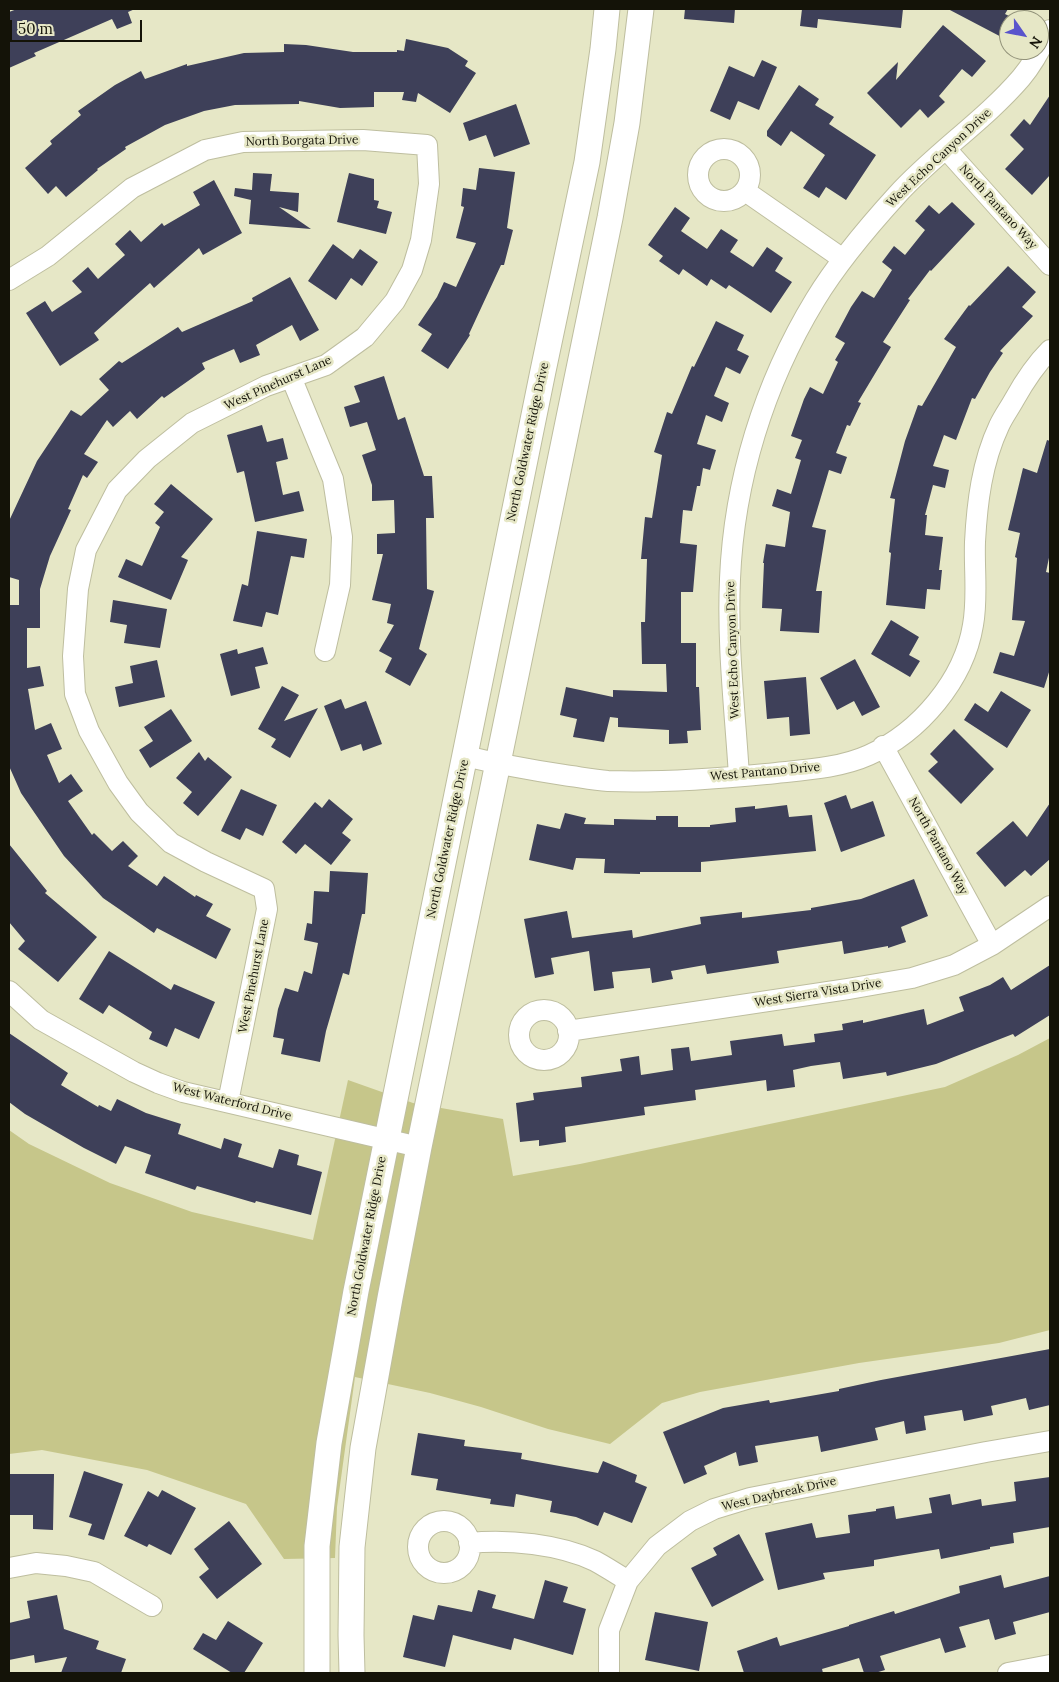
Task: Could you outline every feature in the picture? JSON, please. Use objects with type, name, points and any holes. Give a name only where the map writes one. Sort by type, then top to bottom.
[{"type":"street","name":"North Goldwater Ridge Drive","points":[[317,1673],[317,1546],[329,1443],[356,1291],[587,162],[607,9]]},
{"type":"street","points":[[352,1673],[350,1635],[352,1547],[363,1448],[420,1147],[610,218],[627,123],[641,9]]},
{"type":"street","name":"West Echo Canyon Drive","points":[[739,776],[730,628],[730,579],[734,529],[743,479],[758,422],[773,381],[792,341],[816,298],[843,259],[902,190],[1005,96],[1023,76],[1050,30]]},
{"type":"street","name":"North Borgata Drive","points":[[9,280],[48,256],[132,188],[205,150],[243,142],[363,140],[427,145]]},
{"type":"street","name":"West Pinehurst Lane","points":[[228,1102],[267,909],[264,889],[171,844],[138,812],[118,783],[89,731],[75,694],[73,656],[78,590],[86,550],[117,490],[147,459],[192,423],[266,386],[326,365],[364,337],[395,301],[412,270],[421,240],[429,184],[427,145]]},
{"type":"street","name":"North Pantano Way","points":[[946,149],[1050,265]]},
{"type":"street","points":[[745,191],[843,259]]},
{"type":"street","name":"West Pantano Drive","points":[[465,756],[498,764],[606,781],[739,776],[817,769],[853,761],[871,754],[915,724],[953,680],[965,654],[973,626],[976,594],[975,542],[981,483],[986,463],[998,427],[1016,396],[1042,358],[1050,350]]},
{"type":"street","points":[[291,377],[333,479],[342,537],[340,585],[325,651]]},
{"type":"street","name":"North Pantano Way","points":[[883,746],[992,946]]},
{"type":"street","name":"West Sierra Vista Drive","points":[[568,1030],[912,978],[954,965],[992,946],[1050,906]]},
{"type":"street","name":"West Waterford Drive","points":[[9,991],[41,1020],[158,1084],[420,1147]]},
{"type":"street","name":"West Daybreak Drive","points":[[609,1673],[608,1630],[628,1581],[657,1546],[690,1520],[714,1509],[750,1498],[1050,1441]]},
{"type":"street","points":[[469,1543],[509,1542],[562,1549],[594,1561],[628,1581]]},
{"type":"street","points":[[9,1568],[36,1563],[66,1566],[94,1572],[152,1606]]},
{"type":"street","points":[[1008,1673],[1050,1665]]},
{"type":"green space","points":[[1050,1038],[1050,1330],[999,1343],[859,1363],[700,1392],[662,1403],[610,1444],[548,1429],[430,1393],[355,1377],[337,1507],[335,1558],[284,1559],[246,1504],[147,1470],[42,1450],[9,1454],[9,1130],[29,1144],[110,1183],[192,1212],[313,1240],[348,1080],[413,1103],[503,1119],[513,1176],[580,1164],[945,1087],[1018,1055]]},
{"type":"building","points":[[17,9],[135,9],[128,12],[132,23],[117,29],[112,19],[34,53],[36,56],[9,68],[9,12]]},
{"type":"building","points":[[685,9],[735,9],[734,23],[684,19]]},
{"type":"building","points":[[802,9],[903,9],[901,28],[818,19],[817,28],[800,26]]},
{"type":"building","points":[[948,9],[1008,9],[999,10],[999,36]]},
{"type":"building","points":[[943,25],[986,61],[972,77],[962,69],[939,96],[945,102],[928,118],[920,109],[901,128],[867,93],[898,62],[896,80]]},
{"type":"building","points":[[406,39],[448,48],[468,61],[465,66],[476,73],[450,113],[418,93],[416,102],[402,100],[404,92],[374,92],[374,107],[340,108],[299,101],[299,104],[235,105],[204,111],[165,125],[125,147],[126,149],[97,169],[66,197],[56,186],[48,194],[25,168],[52,144],[50,141],[81,115],[78,111],[115,85],[141,71],[145,79],[187,64],[187,66],[244,53],[284,52],[284,44],[306,45],[353,52],[397,52],[397,50],[404,51]]},
{"type":"building","points":[[762,60],[777,67],[759,110],[738,101],[730,120],[710,111],[729,66],[754,77]]},
{"type":"building","points":[[799,85],[819,99],[815,105],[834,117],[829,124],[876,155],[846,200],[826,187],[819,198],[803,188],[825,155],[791,131],[781,146],[767,136],[767,131]]},
{"type":"building","points":[[1050,95],[1050,175],[1032,195],[1005,169],[1024,149],[1010,135],[1024,119],[1030,125]]},
{"type":"building","points":[[516,104],[530,144],[494,157],[486,135],[469,141],[463,123]]},
{"type":"building","points":[[479,168],[515,172],[507,228],[513,230],[504,265],[501,265],[470,335],[448,369],[421,351],[432,334],[418,325],[437,297],[444,282],[456,287],[476,243],[456,238],[464,207],[461,206],[463,188],[476,190]]},
{"type":"building","points":[[253,173],[272,174],[270,191],[299,193],[298,212],[279,207],[311,229],[249,224],[251,200],[234,196],[235,188],[252,190]]},
{"type":"building","points":[[349,173],[374,179],[374,200],[379,201],[377,208],[392,212],[386,234],[337,222]]},
{"type":"building","points":[[214,180],[242,233],[203,255],[199,248],[154,288],[150,283],[94,333],[99,340],[60,366],[26,313],[45,301],[52,312],[82,292],[72,281],[88,267],[98,279],[125,255],[115,244],[130,230],[141,242],[162,223],[164,226],[200,205],[193,192]]},
{"type":"building","points":[[952,202],[975,224],[930,270],[908,299],[910,300],[883,342],[891,347],[858,402],[861,403],[850,426],[847,425],[836,453],[847,457],[841,474],[829,470],[812,527],[826,530],[816,591],[822,591],[819,633],[780,631],[782,609],[762,608],[763,563],[766,544],[785,547],[790,512],[772,506],[777,489],[791,494],[801,460],[795,458],[802,440],[791,436],[804,399],[810,387],[823,394],[838,362],[835,360],[845,343],[835,337],[862,291],[874,298],[892,270],[882,262],[894,246],[905,255],[925,230],[915,221],[929,205],[939,214]]},
{"type":"building","points":[[675,207],[690,218],[681,231],[707,249],[721,229],[738,240],[730,252],[753,267],[767,247],[783,258],[775,271],[792,282],[771,313],[729,285],[726,289],[711,279],[707,286],[683,269],[679,275],[659,261],[663,256],[648,245]]},
{"type":"building","points":[[333,244],[353,259],[360,249],[378,262],[362,286],[351,278],[336,300],[308,281]]},
{"type":"building","points":[[1008,266],[1036,292],[1022,307],[1033,316],[1000,351],[1003,353],[975,399],[972,398],[956,440],[944,435],[933,466],[949,470],[945,488],[933,485],[925,515],[927,515],[925,535],[943,537],[939,570],[942,570],[940,590],[927,589],[925,609],[886,605],[895,499],[890,498],[905,441],[918,405],[922,406],[956,347],[944,339],[969,305]]},
{"type":"building","points":[[290,277],[319,330],[300,341],[292,325],[256,345],[260,355],[240,363],[234,349],[202,363],[205,369],[164,398],[162,396],[137,419],[130,411],[113,427],[107,420],[84,454],[98,462],[87,478],[83,475],[68,509],[71,510],[50,556],[40,589],[40,628],[27,628],[27,668],[40,666],[44,686],[28,689],[35,730],[51,723],[62,749],[47,755],[59,783],[71,774],[83,791],[68,801],[92,835],[94,833],[112,851],[123,841],[138,856],[128,866],[157,886],[164,876],[195,897],[196,895],[213,904],[206,916],[231,929],[216,959],[157,928],[154,933],[103,898],[64,856],[21,793],[9,766],[9,605],[19,605],[19,580],[9,577],[9,521],[37,461],[71,410],[81,416],[109,390],[99,379],[119,361],[122,363],[178,327],[182,332],[253,301],[252,298]]},
{"type":"building","points":[[716,321],[744,335],[737,350],[749,356],[740,374],[726,367],[714,396],[729,403],[722,422],[706,415],[697,444],[716,450],[710,470],[703,468],[700,486],[697,486],[692,511],[683,510],[680,543],[697,545],[693,592],[681,592],[681,643],[696,643],[696,687],[699,687],[701,730],[687,731],[688,743],[669,744],[669,730],[618,727],[618,718],[610,717],[604,742],[573,737],[577,719],[560,715],[566,687],[613,697],[613,690],[667,692],[666,664],[642,664],[641,622],[645,622],[647,559],[641,559],[645,517],[652,518],[662,455],[654,452],[667,412],[672,414],[692,366],[694,367]]},
{"type":"building","points":[[384,376],[398,420],[405,417],[424,476],[432,476],[434,518],[426,518],[427,589],[434,591],[419,649],[427,654],[410,686],[385,672],[392,658],[379,651],[394,625],[387,623],[391,604],[372,600],[383,554],[377,554],[377,534],[395,533],[394,500],[372,501],[372,485],[362,455],[376,450],[367,422],[350,427],[344,407],[360,402],[354,386]]},
{"type":"building","points":[[262,425],[267,442],[283,438],[288,459],[276,462],[283,495],[299,491],[304,511],[255,522],[244,471],[237,473],[227,435]]},
{"type":"building","points":[[1047,440],[1050,441],[1050,553],[1046,572],[1050,573],[1050,669],[1044,688],[993,673],[1000,652],[1014,656],[1025,621],[1012,620],[1017,558],[1015,557],[1020,533],[1008,530],[1023,468],[1037,473]]},
{"type":"building","points":[[171,484],[213,519],[181,557],[188,560],[171,600],[118,577],[126,559],[142,566],[160,527],[155,523],[164,512],[154,504]]},
{"type":"building","points":[[257,531],[307,539],[304,558],[291,556],[278,615],[266,612],[262,627],[233,621],[242,584],[248,586]]},
{"type":"building","points":[[113,600],[167,609],[160,648],[124,643],[127,625],[110,622]]},
{"type":"building","points":[[891,620],[919,637],[909,655],[920,661],[910,677],[871,654]]},
{"type":"building","points":[[263,647],[268,664],[255,667],[260,688],[231,696],[220,654],[237,649],[238,654]]},
{"type":"building","points":[[855,659],[880,707],[862,716],[854,701],[837,710],[820,678]]},
{"type":"building","points":[[157,660],[165,697],[119,707],[115,687],[133,683],[130,666]]},
{"type":"building","points":[[806,677],[810,734],[790,736],[789,717],[767,719],[764,681]]},
{"type":"building","points":[[282,686],[299,695],[284,721],[318,708],[290,758],[271,747],[276,739],[258,729]]},
{"type":"building","points":[[1001,691],[1031,710],[1007,748],[964,720],[975,703],[988,712]]},
{"type":"building","points":[[341,699],[345,709],[366,701],[382,744],[363,751],[361,744],[341,751],[324,706]]},
{"type":"building","points":[[171,709],[192,741],[150,768],[139,750],[153,741],[144,727]]},
{"type":"building","points":[[954,729],[994,769],[961,804],[928,771],[938,762],[930,754]]},
{"type":"building","points":[[199,752],[205,761],[208,757],[232,777],[198,816],[183,803],[192,792],[176,778]]},
{"type":"building","points":[[241,789],[277,805],[263,836],[246,828],[240,840],[221,831]]},
{"type":"building","points":[[846,795],[851,809],[873,801],[885,836],[841,852],[824,803]]},
{"type":"building","points":[[329,799],[353,819],[342,833],[351,840],[331,865],[305,844],[296,854],[282,842],[315,802],[322,808]]},
{"type":"building","points":[[1050,803],[1050,859],[1031,876],[1025,870],[1005,887],[976,853],[1013,821],[1027,837]]},
{"type":"building","points":[[787,805],[789,817],[812,815],[816,851],[701,862],[701,872],[640,872],[640,874],[604,873],[605,859],[576,858],[573,870],[529,860],[537,824],[560,829],[565,813],[586,818],[584,824],[614,825],[614,819],[656,820],[656,816],[678,816],[678,827],[710,827],[710,825],[736,822],[735,808],[755,806],[755,809]]},
{"type":"building","points":[[9,844],[47,891],[45,893],[97,937],[58,982],[18,949],[25,941],[9,922]]},
{"type":"building","points":[[330,871],[368,873],[365,914],[362,914],[349,975],[343,973],[326,1031],[320,1062],[281,1054],[284,1039],[273,1037],[278,1009],[285,988],[298,992],[304,971],[312,974],[318,943],[304,940],[307,923],[312,924],[314,891],[329,892]]},
{"type":"building","points":[[914,879],[928,916],[901,927],[906,942],[888,948],[888,946],[844,954],[842,941],[777,951],[779,963],[707,974],[705,965],[671,971],[673,979],[652,983],[650,968],[612,972],[614,988],[594,991],[589,951],[551,958],[554,974],[535,978],[524,919],[567,911],[572,938],[632,930],[633,938],[701,924],[700,917],[742,912],[742,918],[811,910],[811,908],[861,899]]},
{"type":"building","points":[[109,951],[171,990],[174,984],[215,1002],[199,1039],[175,1028],[167,1047],[149,1039],[152,1032],[109,1005],[103,1014],[79,999]]},
{"type":"building","points":[[1050,965],[1050,1015],[1015,1037],[1013,1034],[936,1064],[887,1076],[886,1072],[843,1079],[840,1062],[811,1066],[793,1070],[795,1087],[767,1091],[766,1080],[695,1090],[696,1100],[644,1107],[645,1115],[565,1127],[566,1142],[539,1146],[539,1140],[520,1142],[516,1103],[534,1100],[533,1093],[582,1087],[581,1077],[622,1071],[620,1059],[639,1056],[641,1075],[673,1070],[671,1049],[689,1047],[691,1061],[732,1055],[730,1041],[782,1034],[784,1046],[815,1042],[814,1034],[843,1030],[842,1024],[863,1020],[863,1023],[924,1009],[927,1025],[964,1011],[959,997],[990,985],[1003,977],[1011,990]]},
{"type":"building","points":[[9,1033],[68,1073],[61,1085],[98,1107],[99,1105],[111,1111],[117,1099],[146,1113],[181,1124],[178,1134],[221,1149],[224,1138],[242,1144],[238,1157],[273,1168],[279,1149],[299,1155],[297,1165],[322,1172],[311,1215],[256,1201],[255,1203],[197,1186],[195,1190],[145,1173],[151,1155],[125,1146],[116,1164],[25,1114],[9,1102]]},
{"type":"building","points":[[1050,1349],[1050,1405],[1029,1410],[1026,1398],[991,1406],[993,1415],[964,1421],[962,1410],[924,1416],[926,1430],[906,1434],[904,1421],[875,1428],[878,1440],[821,1452],[818,1436],[755,1446],[758,1462],[739,1466],[736,1452],[704,1466],[707,1474],[684,1484],[663,1432],[723,1408],[769,1400],[770,1403],[839,1391],[839,1389],[881,1380]]},
{"type":"building","points":[[418,1433],[465,1440],[464,1446],[522,1453],[521,1459],[598,1473],[603,1461],[637,1475],[635,1482],[647,1487],[632,1523],[604,1512],[598,1526],[576,1517],[550,1512],[552,1501],[516,1494],[514,1507],[490,1504],[491,1499],[436,1490],[438,1479],[411,1475]]},
{"type":"building","points":[[84,1471],[123,1484],[104,1540],[88,1535],[92,1524],[69,1517]]},
{"type":"building","points":[[10,1474],[54,1474],[53,1530],[33,1529],[33,1515],[9,1515]]},
{"type":"building","points":[[1050,1477],[1050,1527],[1013,1533],[1014,1543],[941,1559],[939,1549],[874,1560],[874,1566],[823,1573],[825,1579],[778,1590],[765,1533],[812,1523],[816,1538],[850,1533],[848,1515],[894,1506],[896,1519],[932,1513],[929,1498],[950,1494],[952,1505],[981,1499],[982,1506],[1016,1501],[1014,1482]]},
{"type":"building","points":[[162,1490],[196,1508],[171,1555],[149,1544],[147,1547],[124,1536],[148,1491],[158,1497]]},
{"type":"building","points":[[229,1521],[262,1564],[217,1599],[199,1577],[209,1569],[194,1549]]},
{"type":"building","points":[[739,1534],[764,1580],[712,1607],[691,1568],[717,1555],[713,1548]]},
{"type":"building","points":[[1001,1575],[1004,1588],[1050,1576],[1050,1612],[1013,1622],[1016,1634],[995,1640],[989,1619],[959,1627],[966,1647],[945,1653],[940,1638],[880,1656],[885,1670],[875,1673],[864,1673],[859,1658],[822,1669],[823,1673],[744,1673],[737,1651],[777,1637],[780,1646],[894,1611],[895,1614],[960,1593],[959,1586]]},
{"type":"building","points":[[545,1580],[568,1587],[563,1602],[586,1609],[573,1655],[514,1638],[511,1650],[453,1635],[445,1667],[403,1657],[413,1615],[434,1620],[438,1605],[472,1612],[478,1590],[496,1595],[492,1608],[534,1619]]},
{"type":"building","points":[[57,1595],[64,1629],[99,1641],[96,1649],[126,1659],[121,1673],[61,1673],[67,1657],[35,1663],[34,1655],[9,1660],[9,1623],[30,1618],[27,1601]]},
{"type":"building","points":[[655,1612],[708,1622],[699,1671],[645,1660]]},
{"type":"building","points":[[228,1621],[263,1643],[244,1673],[232,1673],[193,1649],[203,1633],[216,1640]]}]
